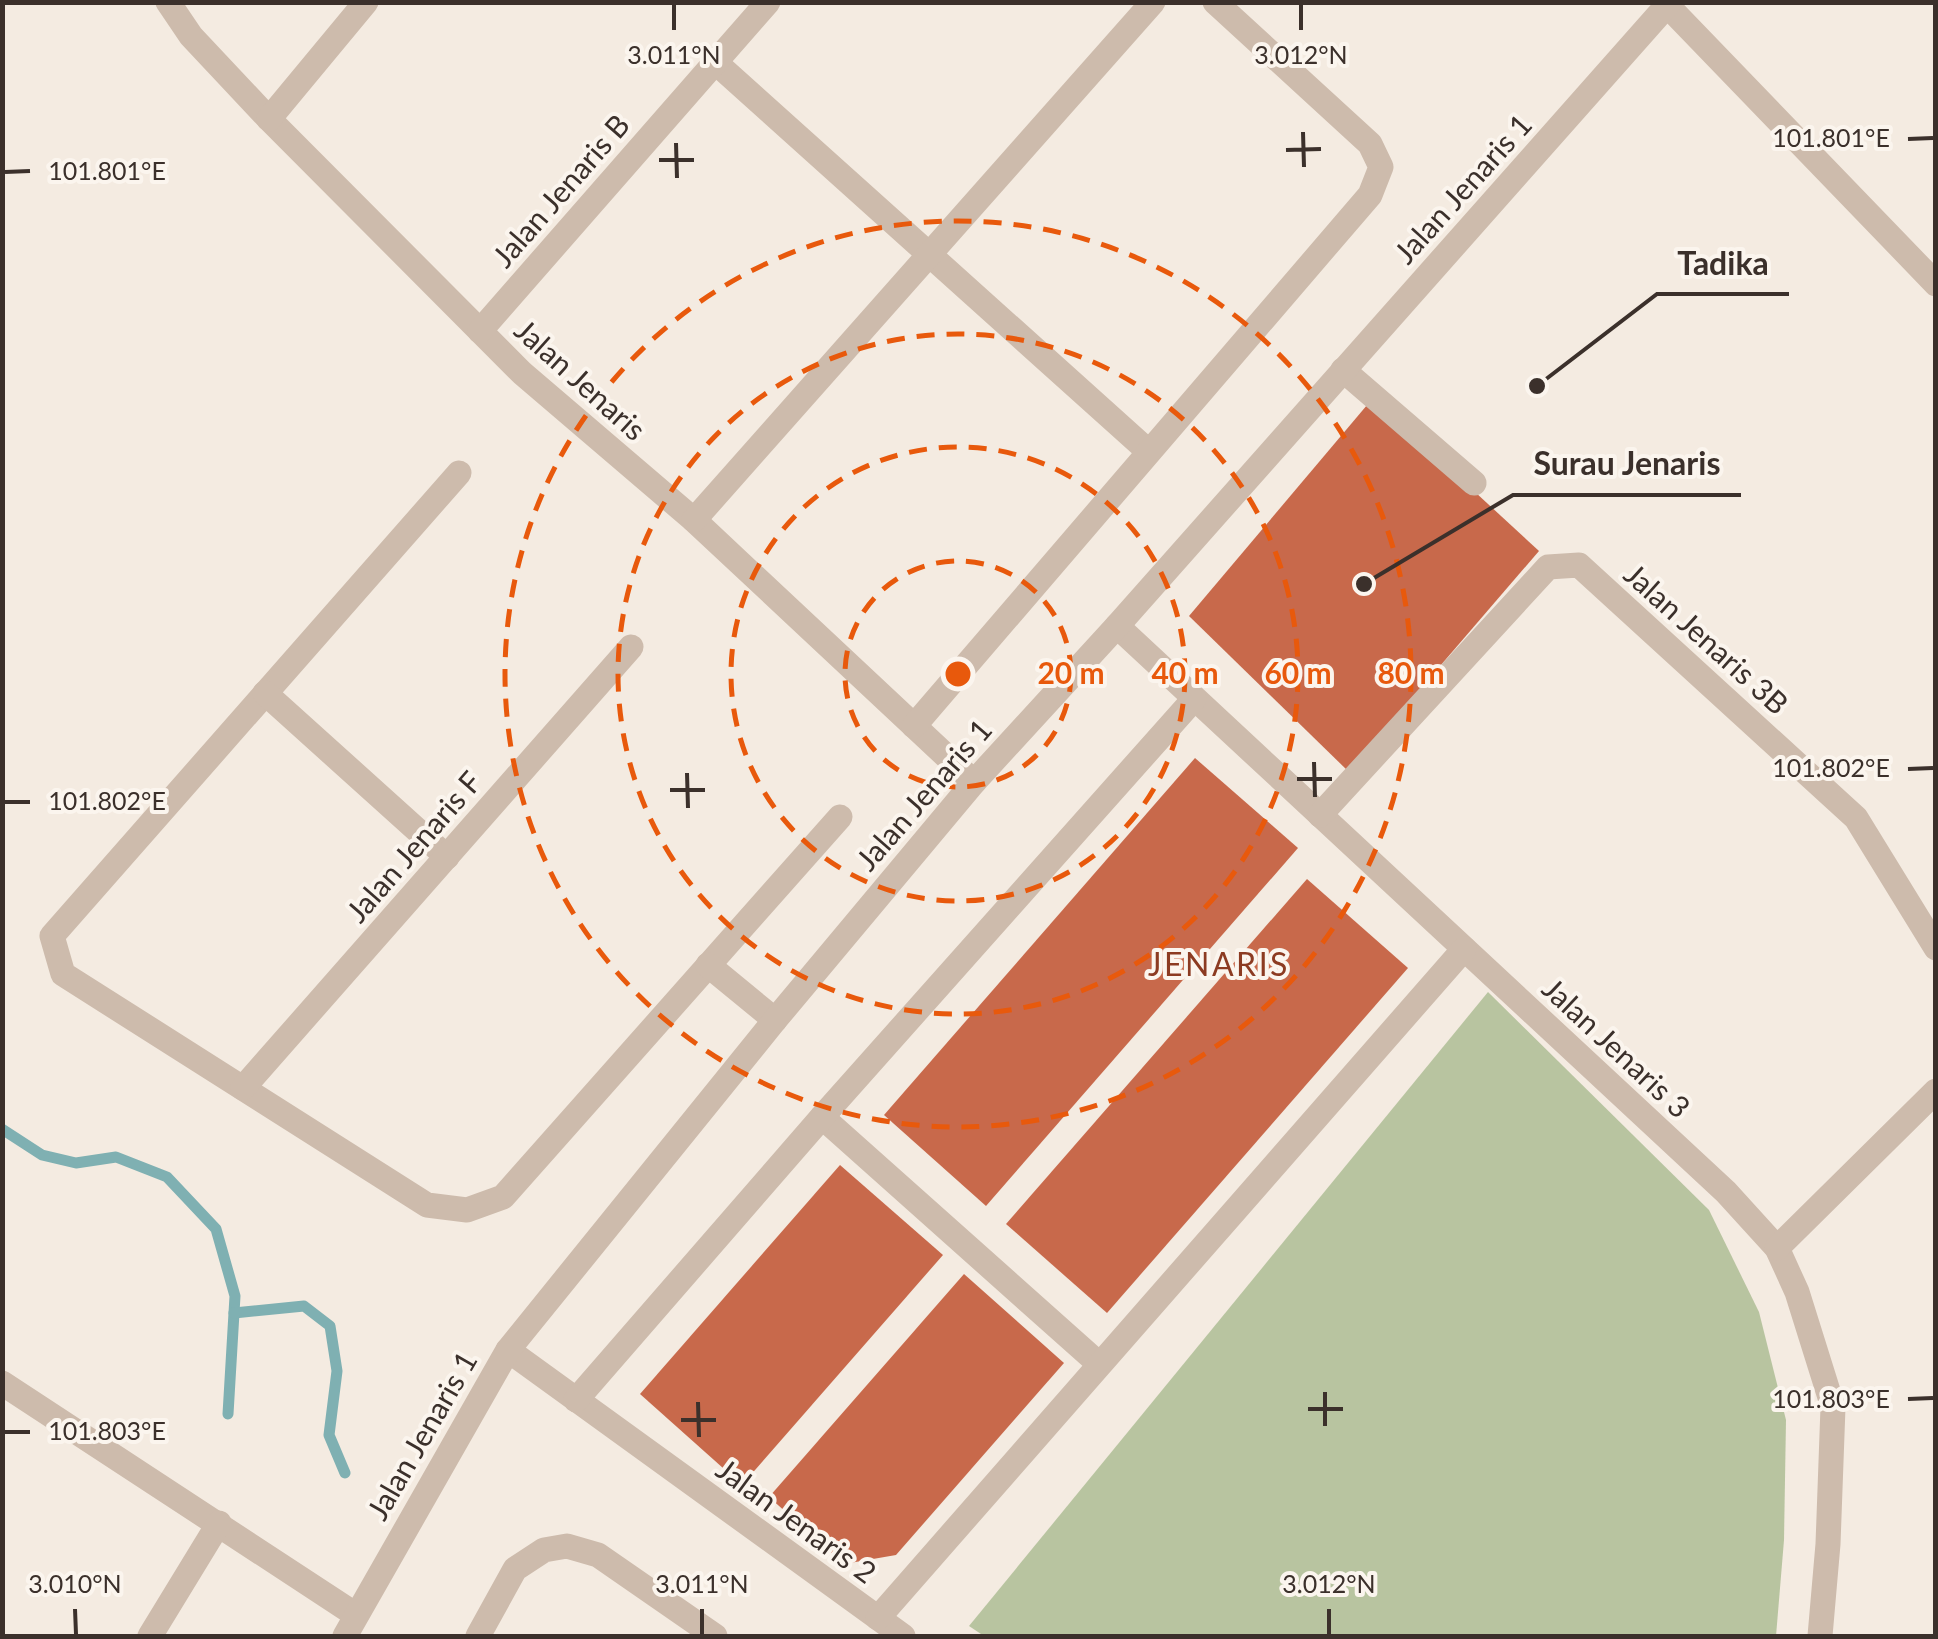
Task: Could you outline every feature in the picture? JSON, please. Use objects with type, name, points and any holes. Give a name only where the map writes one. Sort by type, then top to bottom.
[{"type":"street","name":"Jalan Jenaris","points":[[168,2],[191,36],[268,119],[522,373],[694,520],[974,782]]},
{"type":"street","points":[[268,119],[366,2]]},
{"type":"street","name":"Jalan Jenaris B","points":[[480,330],[768,2]]},
{"type":"street","points":[[694,520],[1153,2]]},
{"type":"street","points":[[914,726],[1370,195],[1381,168],[1370,144],[1215,2]]},
{"type":"street","points":[[1667,4],[1936,284]]},
{"type":"street","name":"Jalan Jenaris 1","points":[[350,1626],[508,1350],[775,1020],[974,782],[1667,4]]},
{"type":"street","points":[[715,62],[1148,451]]},
{"type":"street","points":[[1344,370],[1474,483]]},
{"type":"street","points":[[459,473],[52,936],[63,974],[427,1205],[468,1210],[503,1196],[840,817]]},
{"type":"street","name":"Jalan Jenaris 3B","points":[[1320,815],[1548,567],[1579,565],[1856,818],[1936,948]]},
{"type":"street","name":"Jalan Jenaris 3","points":[[1116,626],[1726,1192],[1777,1248],[1797,1292],[1834,1407],[1820,1636]]},
{"type":"street","name":"Jalan Jenaris F","points":[[243,1088],[631,647]]},
{"type":"street","points":[[265,694],[447,856]]},
{"type":"street","points":[[576,1400],[822,1116],[1194,699]]},
{"type":"street","points":[[878,1618],[1464,949]]},
{"type":"street","points":[[708,966],[775,1020]]},
{"type":"street","points":[[1777,1248],[1936,1091]]},
{"type":"street","points":[[822,1116],[1098,1363]]},
{"type":"street","name":"Jalan Jenaris 2","points":[[508,1350],[902,1636]]},
{"type":"street","points":[[2,1384],[219,1524],[350,1626]]},
{"type":"street","points":[[150,1636],[219,1524]]},
{"type":"street","points":[[478,1636],[515,1569],[544,1550],[567,1546],[598,1554],[715,1636]]},
{"type":"green space","points":[[1488,992],[1709,1210],[1759,1312],[1786,1420],[1784,1540],[1776,1636],[984,1636],[969,1626]]},
{"type":"building","points":[[1373,398],[1539,551],[1349,772],[1189,616]]},
{"type":"building","points":[[1195,758],[1298,848],[986,1206],[884,1115]]},
{"type":"building","points":[[1307,879],[1408,968],[1107,1313],[1006,1224]]},
{"type":"building","points":[[840,1165],[943,1255],[742,1485],[640,1394]]},
{"type":"building","points":[[964,1274],[1064,1363],[896,1555],[844,1564],[769,1497]]},
{"type":"waterway","points":[[2,1129],[42,1155],[76,1163],[116,1157],[167,1177],[216,1229],[235,1296],[228,1414]]},
{"type":"waterway","points":[[234,1313],[304,1306],[330,1326],[337,1371],[329,1435],[345,1473]]},
{"type":"place","name":"Tadika","points":[[1537,386]]},
{"type":"place","name":"Surau Jenaris","points":[[1364,584]]},
{"type":"district","name":"JENARIS","points":[[1219,963]]}]
